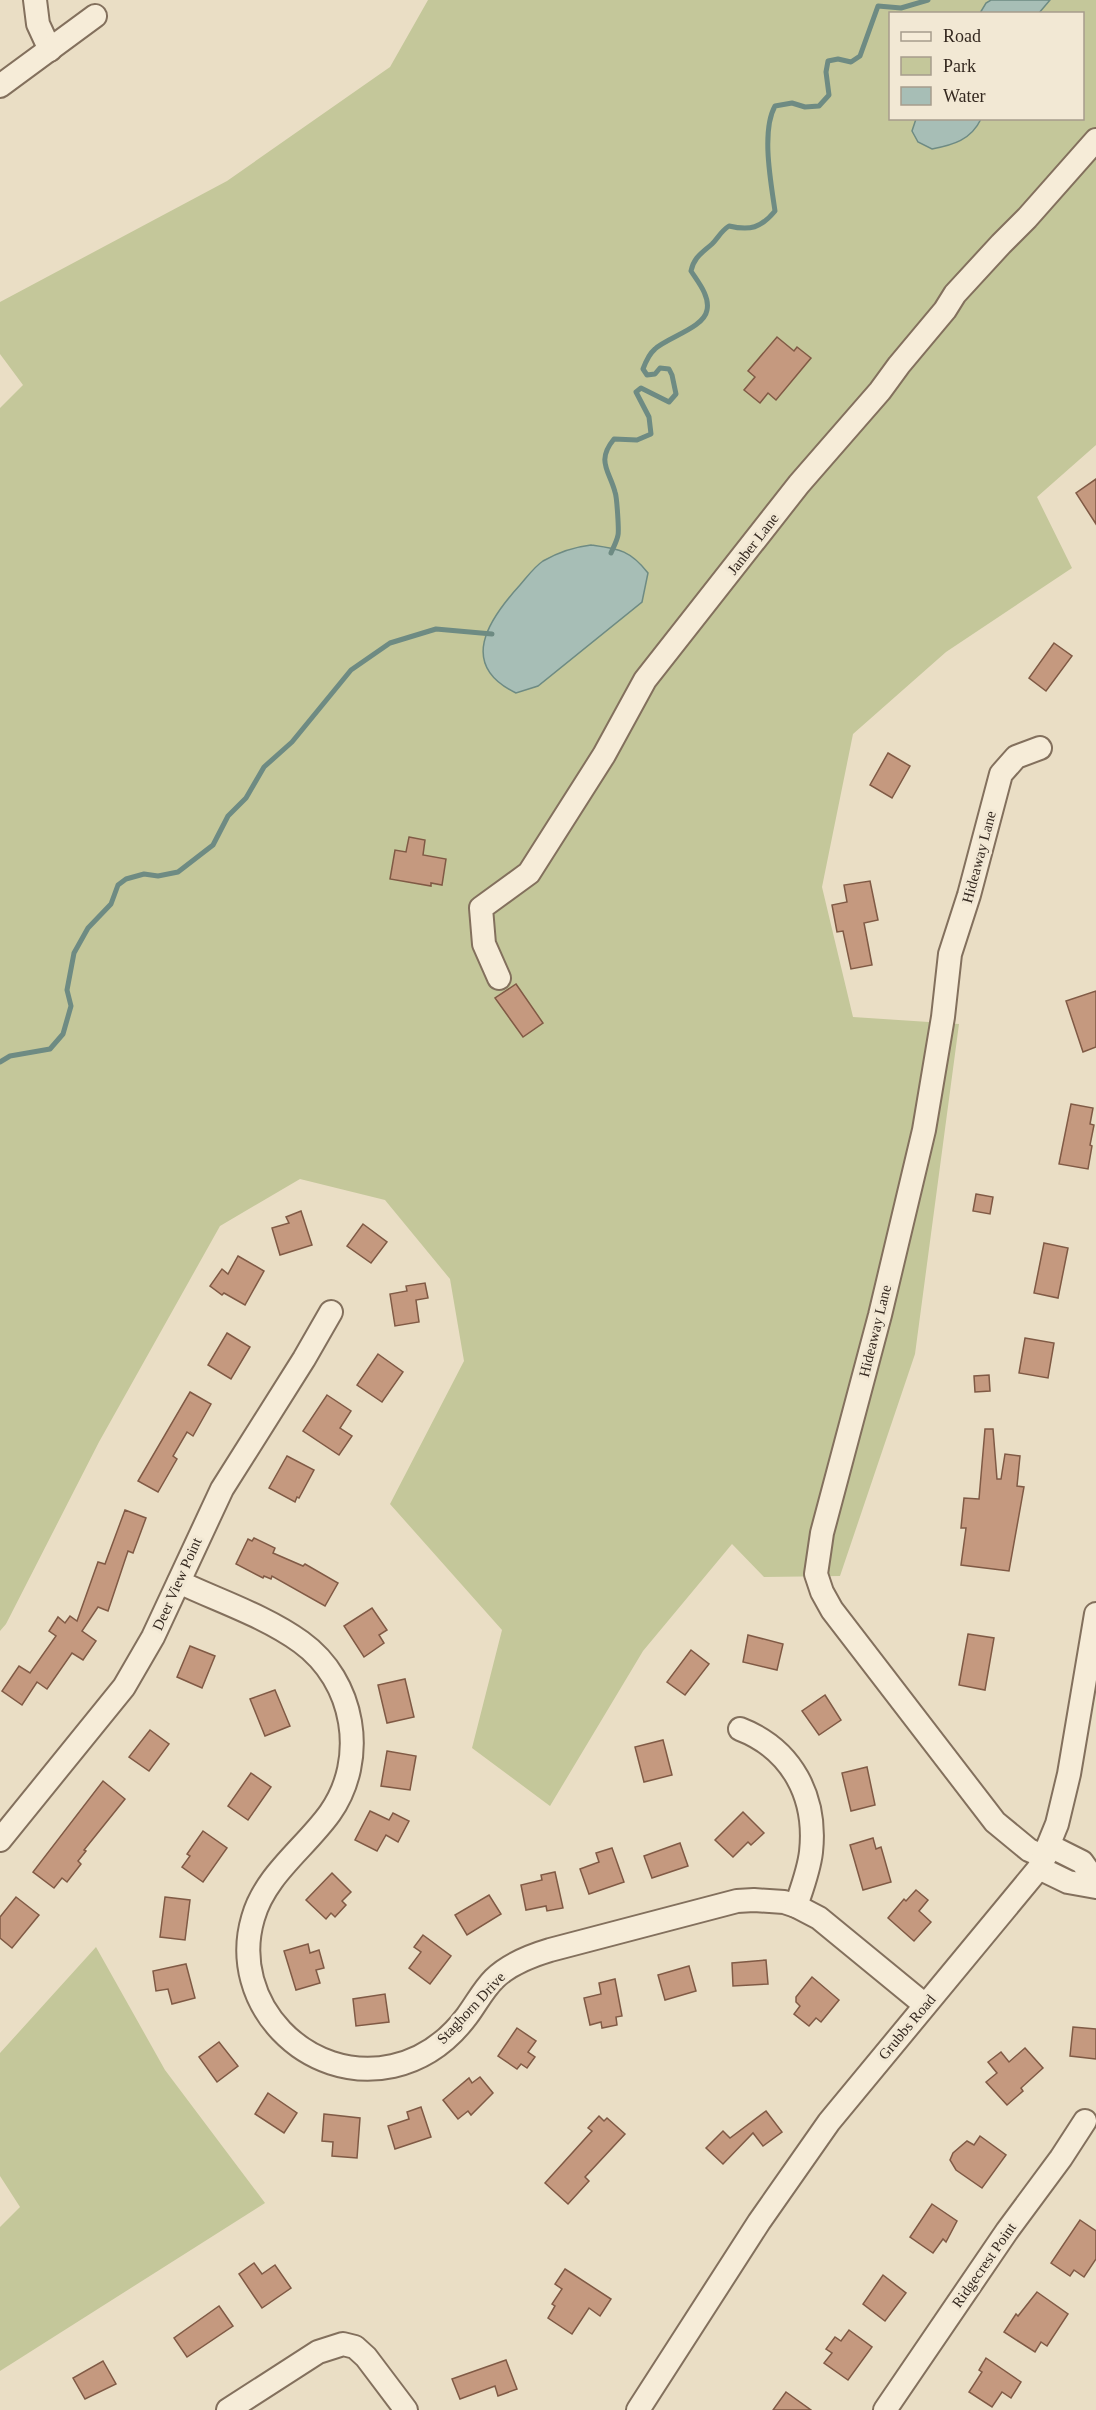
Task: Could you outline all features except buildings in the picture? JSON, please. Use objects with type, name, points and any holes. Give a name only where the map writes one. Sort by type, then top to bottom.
[{"type":"street","points":[[35,0],[38,24],[50,50]]},
{"type":"street","points":[[0,86],[95,16]]},
{"type":"street","name":"Janber Lane","points":[[499,978],[484,944],[482,908],[529,873],[604,755],[645,680],[800,484],[880,392],[955,294],[1096,140]]},
{"type":"street","name":"Hideaway Lane","points":[[1040,748],[1016,757],[1001,774],[969,896],[950,954],[943,1017],[924,1130],[880,1315],[822,1533],[816,1574],[822,1592],[832,1610],[995,1822],[1029,1850],[1044,1857]]},
{"type":"street","name":"Deer View Point","points":[[0,1840],[124,1687],[153,1636],[222,1489],[331,1312]]},
{"type":"street","name":"Staghorn Drive","points":[[179,1582],[258,1618],[303,1644],[337,1683],[350,1719],[351,1760],[337,1803],[264,1891],[252,1918],[248,1960],[258,1998],[278,2029],[298,2048],[330,2062],[355,2067],[379,2068],[401,2064],[422,2056],[440,2044],[458,2027],[495,1979],[512,1966],[535,1955],[737,1901],[771,1900],[796,1906],[826,1924],[925,2005]]},
{"type":"street","name":"Grubbs Road","points":[[638,2410],[829,2122],[1012,1904],[1044,1857],[1070,1774],[1096,1614]]},
{"type":"street","points":[[740,1729],[762,1739],[783,1756],[798,1779],[806,1798],[812,1832],[811,1852],[796,1906]]},
{"type":"street","points":[[1044,1857],[1082,1862],[1096,1882]]},
{"type":"street","points":[[1044,1857],[1068,1882],[1096,1887]]},
{"type":"street","name":"Ridgecrest Point","points":[[885,2410],[1006,2231],[1061,2158],[1085,2121]]},
{"type":"street","points":[[228,2410],[318,2352],[343,2344],[355,2347],[366,2357],[406,2410]]},
{"type":"green space","points":[[428,0],[1096,0],[1096,445],[1037,497],[1072,568],[946,652],[853,734],[822,887],[853,1017],[959,1024],[915,1354],[840,1576],[764,1577],[732,1544],[643,1651],[550,1806],[472,1748],[502,1630],[390,1504],[464,1361],[450,1279],[385,1200],[300,1179],[220,1226],[99,1442],[6,1624],[0,1631],[0,408],[23,385],[0,354],[0,302],[227,181],[390,67]]},
{"type":"green space","points":[[96,1947],[165,2070],[265,2203],[0,2371],[0,2227],[20,2207],[0,2176],[0,2053]]},
{"type":"water","points":[[991,0],[1050,0],[1040,12],[981,12],[986,3]]},
{"type":"water","points":[[915,120],[980,120],[967,137],[947,146],[932,149],[918,142],[912,131]]},
{"type":"water","points":[[591,545],[623,552],[642,565],[648,573],[642,602],[538,686],[516,693],[498,682],[488,669],[483,656],[484,642],[489,627],[508,599],[540,563],[566,551]]},
{"type":"waterway","points":[[611,553],[618,535],[618,521],[616,495],[606,466],[606,453],[614,439],[637,440],[651,434],[649,417],[636,392],[641,388],[669,402],[676,394],[669,369],[660,368],[655,374],[647,375],[643,369],[655,349],[693,327],[707,310],[707,300],[703,289],[691,271],[696,259],[729,226],[755,227],[775,211],[768,143],[771,117],[775,106],[792,103],[805,107],[819,106],[829,95],[826,72],[828,61],[838,59],[851,62],[860,56],[878,6],[901,8],[928,0]]},
{"type":"waterway","points":[[0,1062],[10,1056],[50,1049],[63,1034],[71,1006],[67,990],[74,953],[88,928],[111,904],[118,885],[126,879],[144,874],[158,876],[178,872],[213,845],[228,816],[246,798],[264,767],[292,742],[351,670],[390,643],[436,629],[492,634]]}]
